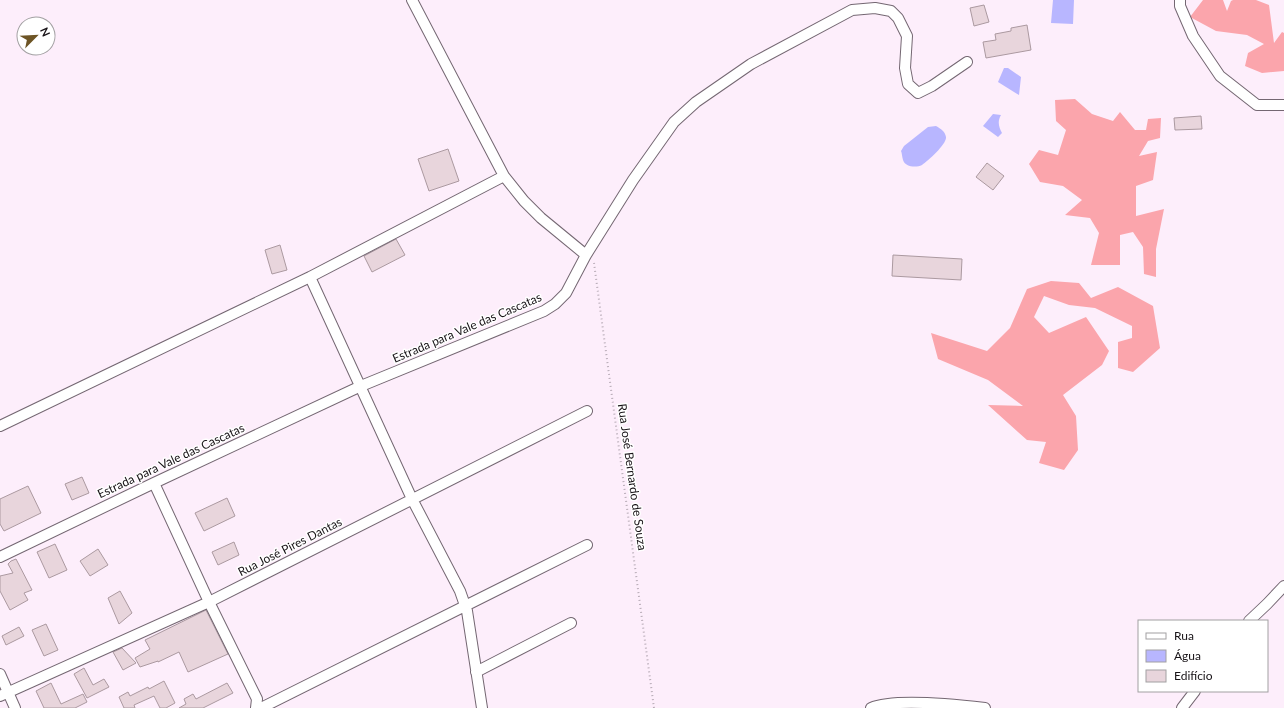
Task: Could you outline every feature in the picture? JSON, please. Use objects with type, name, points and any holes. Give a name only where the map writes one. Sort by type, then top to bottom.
[{"type":"street","points":[[412,0],[504,176],[540,218],[589,251]]},
{"type":"street","points":[[1180,0],[1180,6],[1193,36],[1220,76],[1257,105],[1284,105]]},
{"type":"street","name":"Estrada para Vale das Cascatas","points":[[0,558],[154,483],[361,386],[544,311],[555,304],[566,293],[589,251],[633,180],[674,122],[696,102],[751,64],[852,10],[875,8],[891,11],[898,18],[907,36],[905,68],[908,84],[918,93],[932,86],[967,62]]},
{"type":"street","points":[[0,426],[310,277],[504,176]]},
{"type":"street","points":[[310,277],[412,499],[460,592],[467,612],[482,708]]},
{"type":"street","name":"Rua José Pires Dantas","points":[[4,694],[209,602],[587,411]]},
{"type":"street","points":[[154,483],[209,602],[257,699],[256,708]]},
{"type":"street","points":[[262,708],[587,545]]},
{"type":"street","points":[[1250,620],[1284,586]]},
{"type":"street","points":[[476,672],[571,624]]},
{"type":"street","points":[[0,674],[4,694],[15,708]]},
{"type":"street","points":[[1182,708],[1194,692]]},
{"type":"street","points":[[871,708],[883,704],[896,703],[986,708]]},
{"type":"path","name":"Rua José Bernardo de Souza","points":[[589,251],[654,708]]},
{"type":"shaded area","points":[[1203,0],[1223,0],[1227,11],[1231,1],[1233,0],[1256,0],[1269,5],[1274,43],[1282,32],[1284,33],[1284,71],[1262,73],[1245,66],[1248,53],[1264,44],[1247,35],[1216,31],[1190,17]]},
{"type":"shaded area","points":[[1075,99],[1092,114],[1113,121],[1120,112],[1135,130],[1146,130],[1148,119],[1161,118],[1160,138],[1148,141],[1139,156],[1157,152],[1153,180],[1136,186],[1136,216],[1164,209],[1156,249],[1156,277],[1144,274],[1143,247],[1133,232],[1120,235],[1120,265],[1091,265],[1099,233],[1090,218],[1065,215],[1082,200],[1063,186],[1040,182],[1029,164],[1039,150],[1058,155],[1066,130],[1056,121],[1055,100]]},
{"type":"shaded area","points":[[1051,281],[1079,283],[1091,298],[1118,287],[1153,306],[1160,348],[1133,372],[1118,368],[1118,342],[1132,338],[1132,326],[1095,308],[1069,305],[1044,296],[1034,317],[1049,333],[1086,317],[1109,351],[1102,365],[1063,395],[1076,416],[1078,450],[1064,470],[1039,463],[1046,442],[1027,440],[988,405],[1023,406],[988,380],[938,359],[931,333],[987,351],[1010,328],[1027,289]]},
{"type":"water","points":[[1053,0],[1074,0],[1073,24],[1051,23]]},
{"type":"water","points":[[1004,68],[1008,68],[1021,77],[1019,95],[998,82]]},
{"type":"water","points":[[993,114],[1001,115],[999,124],[1002,133],[998,137],[983,126]]},
{"type":"water","points":[[936,126],[944,132],[946,140],[944,144],[922,165],[914,167],[906,164],[903,160],[901,151],[904,146],[928,127]]},
{"type":"building","points":[[984,5],[989,22],[974,26],[970,8]]},
{"type":"building","points":[[1027,25],[1031,50],[986,58],[983,42],[996,40],[995,34],[1011,31],[1011,28]]},
{"type":"building","points":[[1201,116],[1202,129],[1175,130],[1174,118]]},
{"type":"building","points":[[448,149],[459,181],[429,191],[418,159]]},
{"type":"building","points":[[987,163],[1004,176],[993,190],[976,177]]},
{"type":"building","points":[[396,239],[405,255],[372,272],[364,256]]},
{"type":"building","points":[[280,245],[287,270],[272,274],[265,250]]},
{"type":"building","points":[[893,255],[962,259],[961,280],[892,276]]},
{"type":"building","points":[[82,477],[89,493],[72,500],[65,484]]},
{"type":"building","points":[[28,486],[41,513],[4,531],[0,524],[0,499]]},
{"type":"building","points":[[227,498],[235,516],[204,531],[195,513]]},
{"type":"building","points":[[234,542],[239,555],[218,565],[212,552]]},
{"type":"building","points":[[55,544],[67,570],[49,578],[37,552]]},
{"type":"building","points":[[98,549],[108,565],[90,576],[80,561]]},
{"type":"building","points":[[16,559],[32,590],[24,593],[28,600],[10,610],[0,591],[0,576],[13,573],[8,564]]},
{"type":"building","points":[[120,591],[132,613],[119,624],[108,598]]},
{"type":"building","points":[[206,610],[228,654],[188,672],[179,652],[158,662],[140,667],[135,658],[150,649],[145,640]]},
{"type":"building","points":[[46,624],[58,650],[44,656],[32,630]]},
{"type":"building","points":[[19,627],[24,636],[6,645],[2,636]]},
{"type":"building","points":[[122,648],[136,663],[123,670],[113,652]]},
{"type":"building","points":[[84,668],[93,685],[104,679],[109,687],[87,698],[74,674]]},
{"type":"building","points":[[164,681],[175,703],[166,708],[160,708],[154,696],[134,705],[135,708],[124,708],[119,697],[128,692],[130,696],[148,687],[149,689]]},
{"type":"building","points":[[51,683],[61,704],[83,694],[87,702],[75,708],[44,708],[36,691]]},
{"type":"building","points":[[227,683],[233,693],[203,708],[179,708],[186,704],[184,699],[193,694],[196,699]]}]
